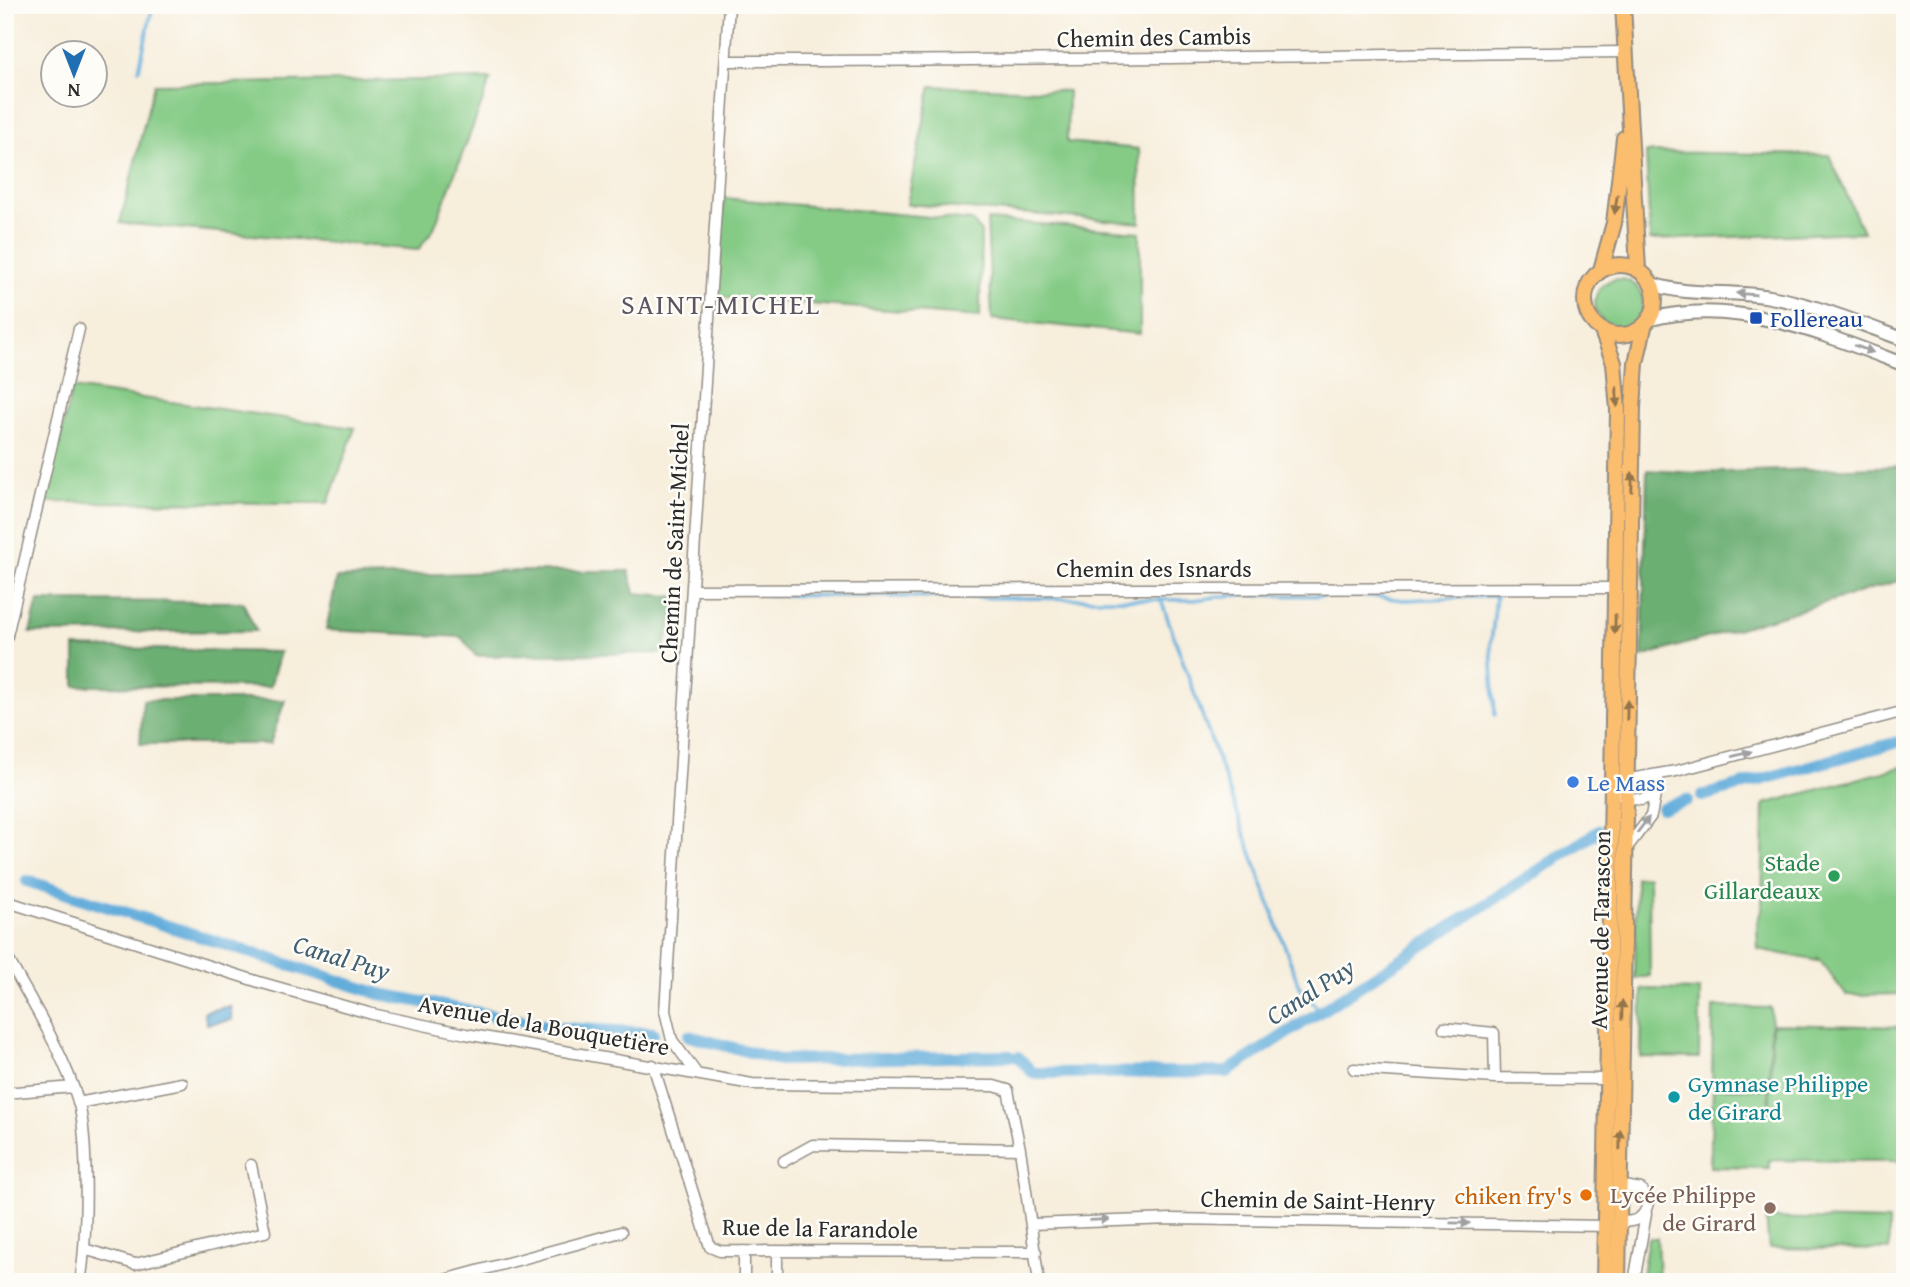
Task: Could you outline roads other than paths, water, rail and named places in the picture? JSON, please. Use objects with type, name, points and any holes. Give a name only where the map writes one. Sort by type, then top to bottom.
[{"type":"main road","points":[[1623,5],[1638,270]]},
{"type":"main road","points":[[1601,270],[1626,265],[1638,270],[1652,284],[1656,301],[1647,323],[1624,335],[1602,331],[1588,316],[1585,306],[1588,286],[1601,270],[1614,223],[1627,112]]},
{"type":"main road","name":"Avenue de Tarascon","points":[[1618,1282],[1612,1224],[1607,1079],[1633,408],[1636,363],[1647,323]]},
{"type":"main road","name":"Avenue de Tarascon","points":[[1602,331],[1614,363],[1617,387],[1615,588],[1618,789],[1625,852],[1619,1185],[1604,1282]]},
{"type":"street","name":"Chemin de Saint-Michel","points":[[697,1074],[672,1040],[665,1011],[729,5]]},
{"type":"street","name":"Chemin des Cambis","points":[[726,61],[985,62],[1208,56],[1625,52]]},
{"type":"street","points":[[1652,284],[1680,291],[1742,294],[1793,302],[1905,340]]},
{"type":"street","points":[[1647,323],[1702,313],[1756,318],[1811,330],[1905,365]]},
{"type":"street","points":[[5,644],[79,329]]},
{"type":"street","name":"Chemin des Isnards","points":[[693,590],[1615,588]]},
{"type":"street","points":[[1618,789],[1659,775],[1905,711]]},
{"type":"street","points":[[1625,852],[1651,816],[1659,775]]},
{"type":"street","points":[[1618,789],[1641,800],[1655,795]]},
{"type":"street","name":"Avenue de la Bouquetière","points":[[5,901],[259,982],[372,1014],[466,1034],[752,1084],[994,1086],[1007,1090],[1020,1149]]},
{"type":"street","points":[[5,953],[74,1087],[79,1103],[83,1129],[84,1249],[80,1282]]},
{"type":"street","points":[[1444,1028],[1494,1033],[1495,1078]]},
{"type":"street","name":"Rue de la Farandole","points":[[653,1066],[710,1247],[720,1251],[1036,1252]]},
{"type":"street","points":[[1354,1069],[1495,1078],[1607,1079]]},
{"type":"street","points":[[79,1103],[182,1083]]},
{"type":"street","points":[[5,1093],[74,1087]]},
{"type":"street","points":[[784,1161],[813,1145],[1020,1149],[1039,1282]]},
{"type":"street","points":[[84,1249],[135,1264],[265,1233],[251,1165]]},
{"type":"street","points":[[1619,1185],[1641,1188],[1646,1195],[1646,1212],[1634,1282]]},
{"type":"street","points":[[1612,1224],[1633,1222],[1646,1212]]},
{"type":"street","name":"Chemin de Saint-Henry","points":[[1031,1224],[1186,1219],[1612,1224]]},
{"type":"street","points":[[438,1282],[621,1232]]},
{"type":"street","points":[[744,1251],[744,1282]]},
{"type":"street","points":[[777,1251],[777,1282]]},
{"type":"water","points":[[230,1006],[232,1020],[207,1024],[204,1012]]},
{"type":"waterway","points":[[139,69],[153,5]]},
{"type":"waterway","points":[[768,595],[1193,600],[1234,595],[1369,596],[1404,600],[1496,596],[1491,645],[1495,715]]},
{"type":"waterway","points":[[1161,600],[1299,986],[1320,1011]]},
{"type":"waterway","name":"Canal Puy","points":[[1702,796],[1905,740]]},
{"type":"waterway","name":"Canal Puy","points":[[1662,808],[1687,800]]},
{"type":"waterway","name":"Canal Puy","points":[[1018,1057],[1033,1073],[1227,1072],[1599,831]]},
{"type":"waterway","name":"Canal Puy","points":[[27,881],[380,994],[559,1028],[653,1033]]},
{"type":"waterway","name":"Canal Puy","points":[[689,1036],[734,1048]]},
{"type":"waterway","name":"Canal Puy","points":[[739,1049],[778,1060],[1010,1056]]},
{"type":"place","name":"Follereau","points":[[1756,318]]},
{"type":"place","name":"Le Mass","points":[[1573,782]]},
{"type":"place","name":"Stade Gillardeaux","points":[[1834,876]]},
{"type":"place","name":"Gymnase Philippe de Girard","points":[[1674,1097]]},
{"type":"place","name":"chiken fry's","points":[[1586,1195]]},
{"type":"place","name":"Lycée Philippe de Girard","points":[[1770,1208]]},
{"type":"district","name":"SAINT-MICHEL","points":[[721,303]]}]
